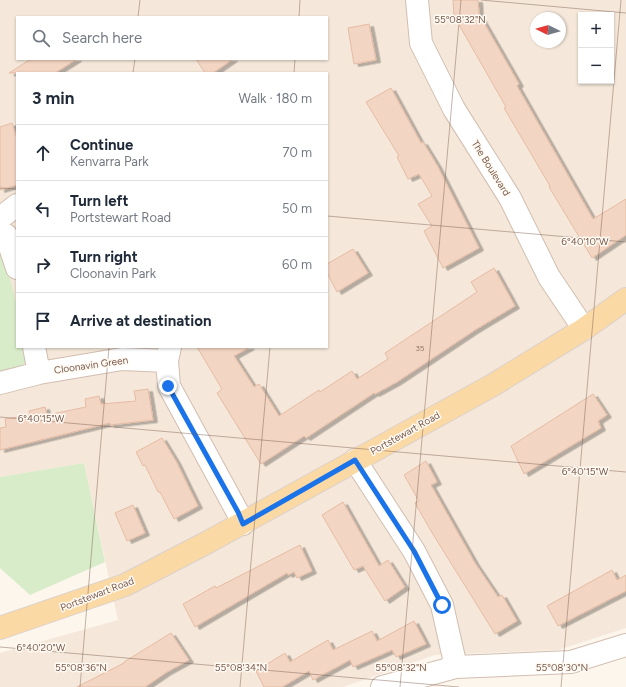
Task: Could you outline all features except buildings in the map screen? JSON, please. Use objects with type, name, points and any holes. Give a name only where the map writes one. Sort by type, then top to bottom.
[{"type":"main road","name":"Portstewart Road","points":[[0,628],[125,585],[243,524],[355,460],[493,385],[584,329],[626,300]]},
{"type":"street","name":"The Boulevard","points":[[417,0],[421,43],[454,109],[510,198],[549,277],[584,329]]},
{"type":"street","points":[[0,218],[16,206]]},
{"type":"street","points":[[0,232],[6,235],[16,265]]},
{"type":"street","points":[[34,348],[39,373]]},
{"type":"street","points":[[168,354],[168,386],[238,512],[243,524]]},
{"type":"street","name":"Cloonavin Green","points":[[0,383],[39,373],[122,359],[168,354]]},
{"type":"street","points":[[355,460],[414,551],[442,605],[456,666]]},
{"type":"street","points":[[382,687],[456,666],[571,662],[626,645]]},
{"type":"shaded area","points":[[0,0],[626,0],[626,628],[558,650],[435,655],[343,687],[0,687],[0,653],[118,620],[84,463],[0,477]]},
{"type":"green space","points":[[0,245],[2,246],[16,303],[16,348],[27,348],[29,357],[17,373],[0,372]]},
{"type":"green space","points":[[84,463],[105,562],[30,595],[0,568],[0,477]]},
{"type":"route","points":[[168,386],[238,512],[243,524],[355,460],[414,551],[442,605]]}]
